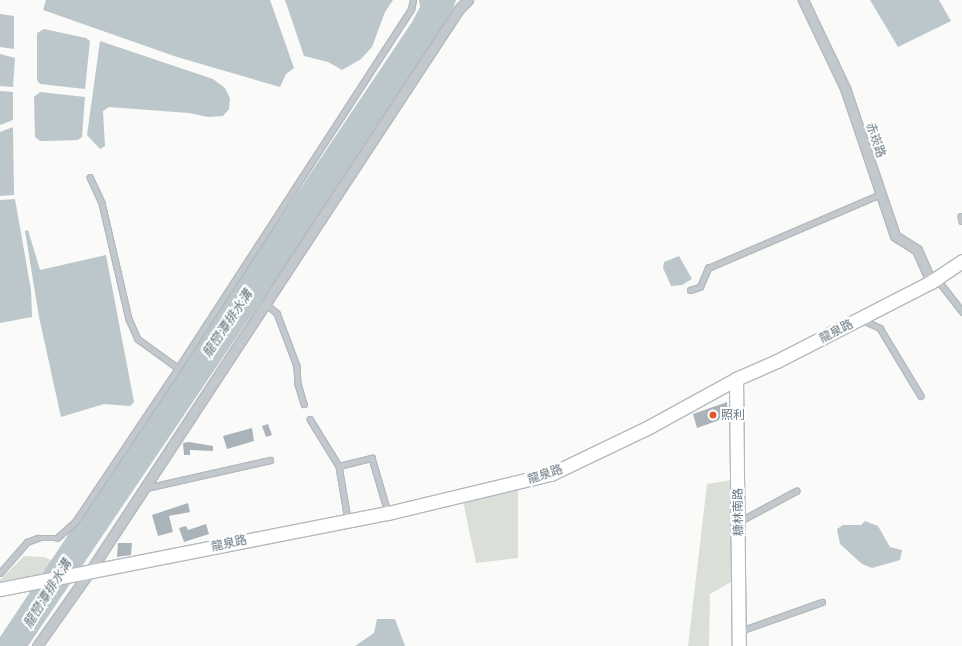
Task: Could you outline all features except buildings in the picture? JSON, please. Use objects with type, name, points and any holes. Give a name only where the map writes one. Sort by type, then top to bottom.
[{"type":"street","points":[[37,646],[88,574],[142,489],[458,9],[468,0]]},
{"type":"street","name":"赤崁路","points":[[803,0],[845,88],[896,236],[917,250],[934,280]]},
{"type":"street","name":"龍泉路","points":[[0,589],[88,574],[241,540],[348,522],[551,474],[647,428],[736,379],[777,361],[860,319],[934,280],[962,261]]},
{"type":"street","name":"糠林南路","points":[[736,379],[739,646]]},
{"type":"lane","points":[[0,573],[28,542],[38,538],[57,538],[75,522],[178,368],[411,9],[413,0]]},
{"type":"lane","points":[[90,177],[102,203],[129,319],[138,339],[178,368]]},
{"type":"lane","points":[[690,290],[700,287],[708,268],[882,194]]},
{"type":"lane","points":[[934,280],[962,311]]},
{"type":"lane","points":[[265,302],[277,314],[297,366],[298,384],[304,404]]},
{"type":"lane","points":[[860,319],[880,328],[921,396]]},
{"type":"lane","points":[[310,419],[338,466],[348,522]]},
{"type":"lane","points":[[338,466],[372,458],[388,513]]},
{"type":"lane","points":[[142,489],[270,460]]},
{"type":"lane","points":[[738,522],[796,491]]},
{"type":"lane","points":[[739,632],[822,602]]},
{"type":"shaded area","points":[[738,479],[738,578],[710,594],[709,646],[688,646],[707,484]]},
{"type":"shaded area","points":[[518,486],[518,558],[476,563],[463,501]]},
{"type":"shaded area","points":[[24,556],[44,557],[54,561],[38,577],[0,586],[0,580]]},
{"type":"water","points":[[46,0],[270,0],[294,68],[286,74],[280,87],[177,57],[43,10]]},
{"type":"water","points":[[285,0],[393,0],[385,12],[372,47],[361,59],[342,70],[328,62],[304,56]]},
{"type":"water","name":"龍巒潭排水溝","points":[[419,0],[456,0],[451,14],[434,45],[28,646],[0,646],[0,637],[412,22],[420,7]]},
{"type":"water","points":[[870,0],[939,0],[951,21],[898,47]]},
{"type":"water","points":[[0,14],[14,16],[14,49],[0,47]]},
{"type":"water","points":[[44,29],[86,38],[90,41],[85,89],[40,84],[37,80],[37,33]]},
{"type":"water","points":[[100,41],[213,79],[225,88],[230,98],[229,109],[223,116],[208,117],[189,113],[109,107],[103,111],[105,146],[100,149],[87,135]]},
{"type":"water","points":[[0,54],[15,58],[13,87],[0,86]]},
{"type":"water","points":[[0,91],[13,92],[13,120],[0,125]]},
{"type":"water","points":[[40,92],[85,97],[82,137],[78,140],[40,141],[35,137],[34,97]]},
{"type":"water","points":[[13,127],[14,195],[0,196],[0,132]]},
{"type":"water","points":[[15,199],[31,290],[32,317],[0,323],[0,200]]},
{"type":"water","points":[[28,230],[40,270],[106,255],[134,402],[130,406],[104,404],[61,417],[39,317],[25,231]]},
{"type":"water","points":[[679,256],[692,279],[682,285],[671,286],[663,268],[664,262]]},
{"type":"water","points":[[865,521],[878,526],[890,547],[902,550],[900,560],[872,568],[862,564],[840,544],[837,529],[843,525],[861,525]]},
{"type":"water","points":[[377,619],[395,619],[405,646],[355,646],[374,633]]},
{"type":"place","name":"照利","points":[[713,415]]}]
